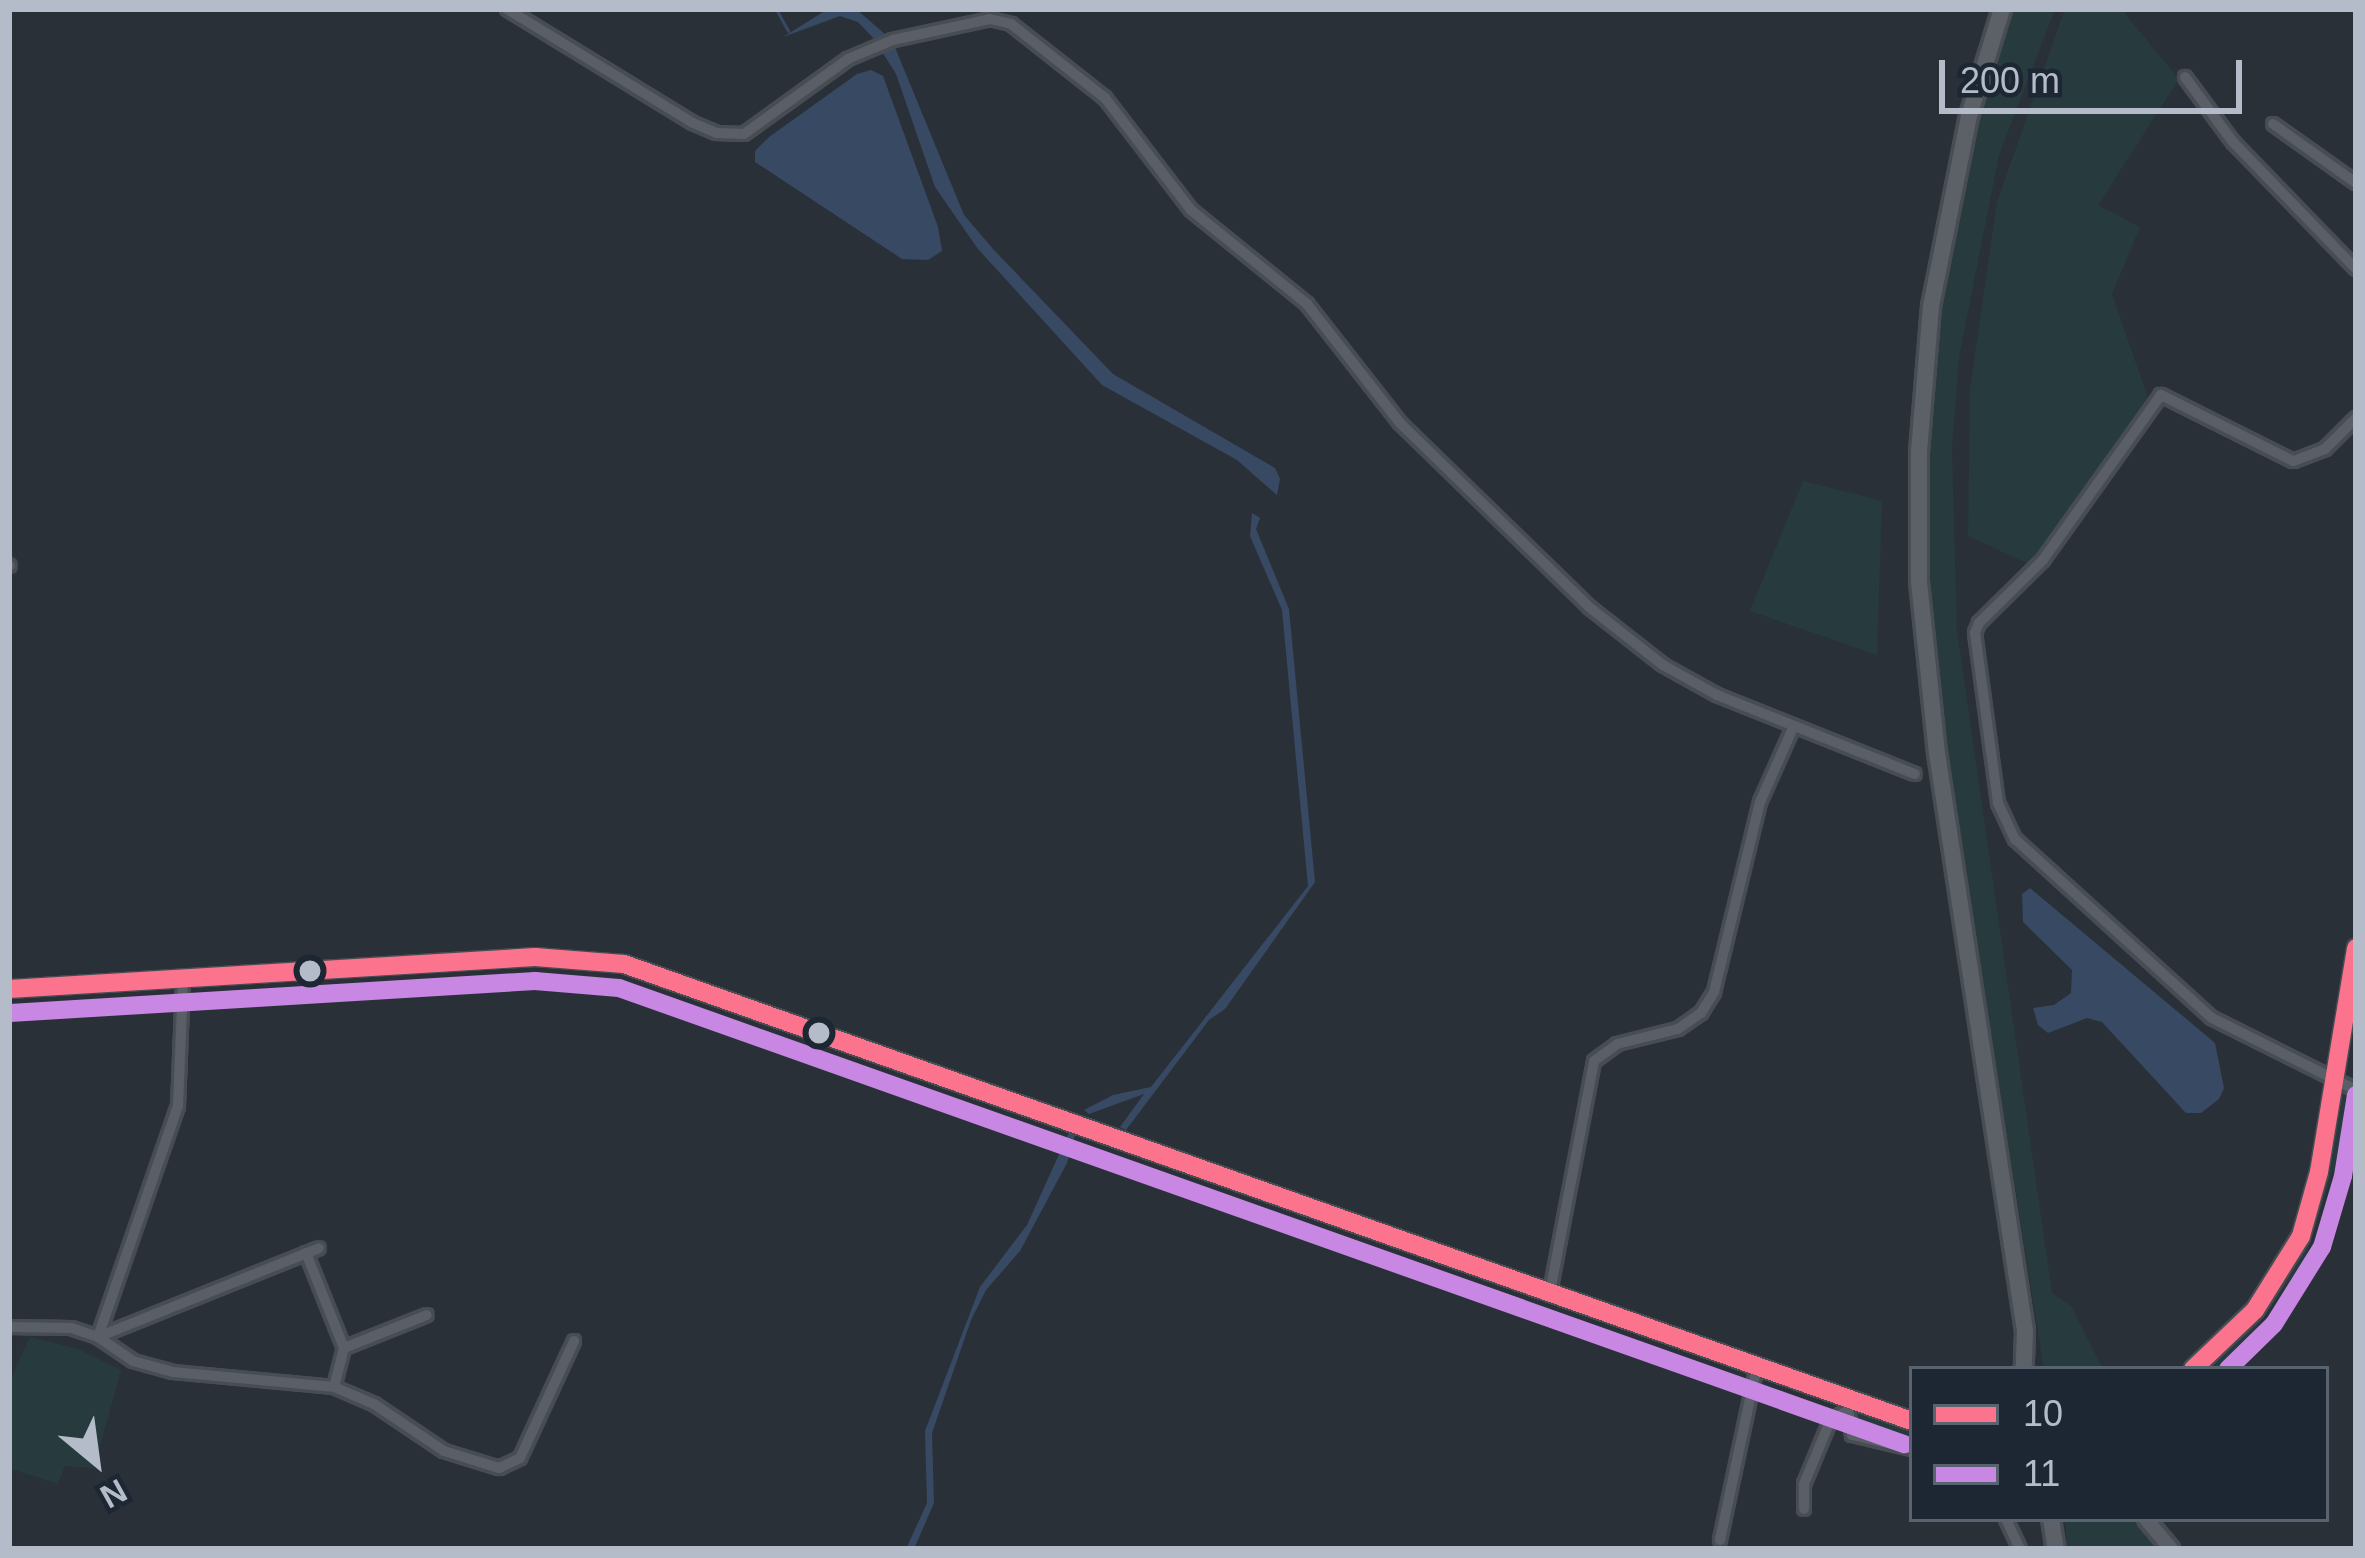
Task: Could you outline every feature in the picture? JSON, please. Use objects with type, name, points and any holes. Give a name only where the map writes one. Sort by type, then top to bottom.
[{"type":"main road","points":[[2002,9],[1969,116],[1931,306],[1919,451],[1919,582],[1937,753],[2025,1331],[2036,1366]]},
{"type":"main road","points":[[2024,1366],[2025,1331]]},
{"type":"street","points":[[507,9],[717,134],[744,134],[848,59],[893,40],[990,19],[1011,25],[1105,98],[1191,209],[1307,304],[1415,439],[1589,607],[1663,665],[1793,728],[1915,774]]},
{"type":"street","points":[[2185,77],[2233,142],[2356,269]]},
{"type":"street","points":[[2273,124],[2356,183]]},
{"type":"street","points":[[2356,418],[2325,449],[2294,461],[2161,395],[2043,560],[1979,622],[1975,633],[1997,803],[2015,839],[2212,1018],[2356,1090]]},
{"type":"street","points":[[1550,1292],[1594,1061],[1617,1044],[1678,1029],[1701,1013],[1714,992],[1760,802],[1793,728]]},
{"type":"street","points":[[2196,1366],[2248,1320],[2292,1255],[2315,1192],[2356,948]]},
{"type":"street","points":[[9,989],[535,957],[607,961],[1757,1366],[1849,1406],[1909,1419]]},
{"type":"street","points":[[98,1337],[178,1106],[183,979]]},
{"type":"street","points":[[98,1337],[313,1251],[344,1348],[334,1388]]},
{"type":"street","points":[[344,1348],[427,1315]]},
{"type":"street","points":[[9,1327],[55,1325],[98,1337],[133,1361],[173,1372],[334,1388],[374,1404],[444,1451],[506,1467],[525,1449],[574,1341]]},
{"type":"street","points":[[1720,1540],[1757,1366]]},
{"type":"street","points":[[1849,1406],[1852,1435],[1909,1448]]},
{"type":"street","points":[[1804,1509],[1804,1484],[1830,1421],[1849,1406]]},
{"type":"street","points":[[2148,1522],[2171,1549]]},
{"type":"green space","points":[[2011,9],[2055,9],[1999,155],[1959,357],[1952,449],[1957,630],[2052,1293],[2071,1306],[2101,1366],[2043,1363],[1944,739],[1929,596],[1927,459],[1939,315],[1967,160]]},
{"type":"green space","points":[[2065,9],[2121,9],[2179,79],[2098,205],[2140,227],[2112,294],[2148,398],[2029,564],[1968,536],[1970,388],[1997,202]]},
{"type":"green space","points":[[1803,481],[1882,501],[1877,655],[1750,611]]},
{"type":"green space","points":[[2340,1092],[2356,1095],[2356,1104],[2344,1110],[2340,1172],[2333,1171],[2305,1259],[2245,1344],[2219,1366],[2207,1366],[2256,1320],[2292,1269],[2320,1199]]},
{"type":"green space","points":[[30,1337],[78,1349],[121,1370],[94,1468],[65,1466],[58,1484],[9,1468],[9,1382]]},
{"type":"green space","points":[[1865,1410],[1909,1426],[1909,1443],[1857,1429],[1852,1416]]},
{"type":"green space","points":[[2065,1522],[2139,1522],[2159,1549],[2067,1549]]},
{"type":"water","points":[[828,9],[856,9],[886,35],[876,41],[858,22],[840,16],[783,37]]},
{"type":"water","points":[[894,45],[964,215],[1113,374],[1275,468],[1280,479],[1277,495],[1237,460],[1102,385],[978,249],[935,187],[896,74],[881,50]]},
{"type":"water","points":[[871,70],[883,76],[938,227],[942,251],[928,260],[902,259],[755,162],[755,151],[769,137],[857,74]]},
{"type":"water","points":[[1252,513],[1260,518],[1256,529],[1289,609],[1315,882],[1225,1009],[1209,1020],[1126,1130],[1120,1127],[1144,1094],[1089,1114],[1084,1110],[1113,1095],[1151,1087],[1308,886],[1282,610],[1250,536]]},
{"type":"water","points":[[2030,888],[2215,1043],[2224,1088],[2219,1099],[2201,1113],[2186,1113],[2102,1022],[2087,1018],[2048,1033],[2038,1025],[2033,1008],[2054,1005],[2071,993],[2072,970],[2023,922],[2022,894]]},
{"type":"water","points":[[1070,1130],[1076,1132],[1067,1163],[1020,1251],[986,1290],[971,1320],[932,1433],[934,1503],[914,1549],[906,1549],[927,1503],[925,1431],[980,1287],[1027,1225]]},
{"type":"waterway","points":[[776,9],[788,31]]},
{"type":"transit line","name":"10","points":[[2196,1366],[2255,1310],[2301,1236],[2319,1172],[2356,948]]},
{"type":"transit line","name":"10","points":[[9,989],[535,957],[624,964],[1909,1420]]},
{"type":"transit line","name":"11","points":[[10,1013],[535,981],[619,988],[1904,1444]]},
{"type":"transit line","name":"11","points":[[2231,1366],[2274,1324],[2322,1247],[2343,1176],[2356,1095]]}]
